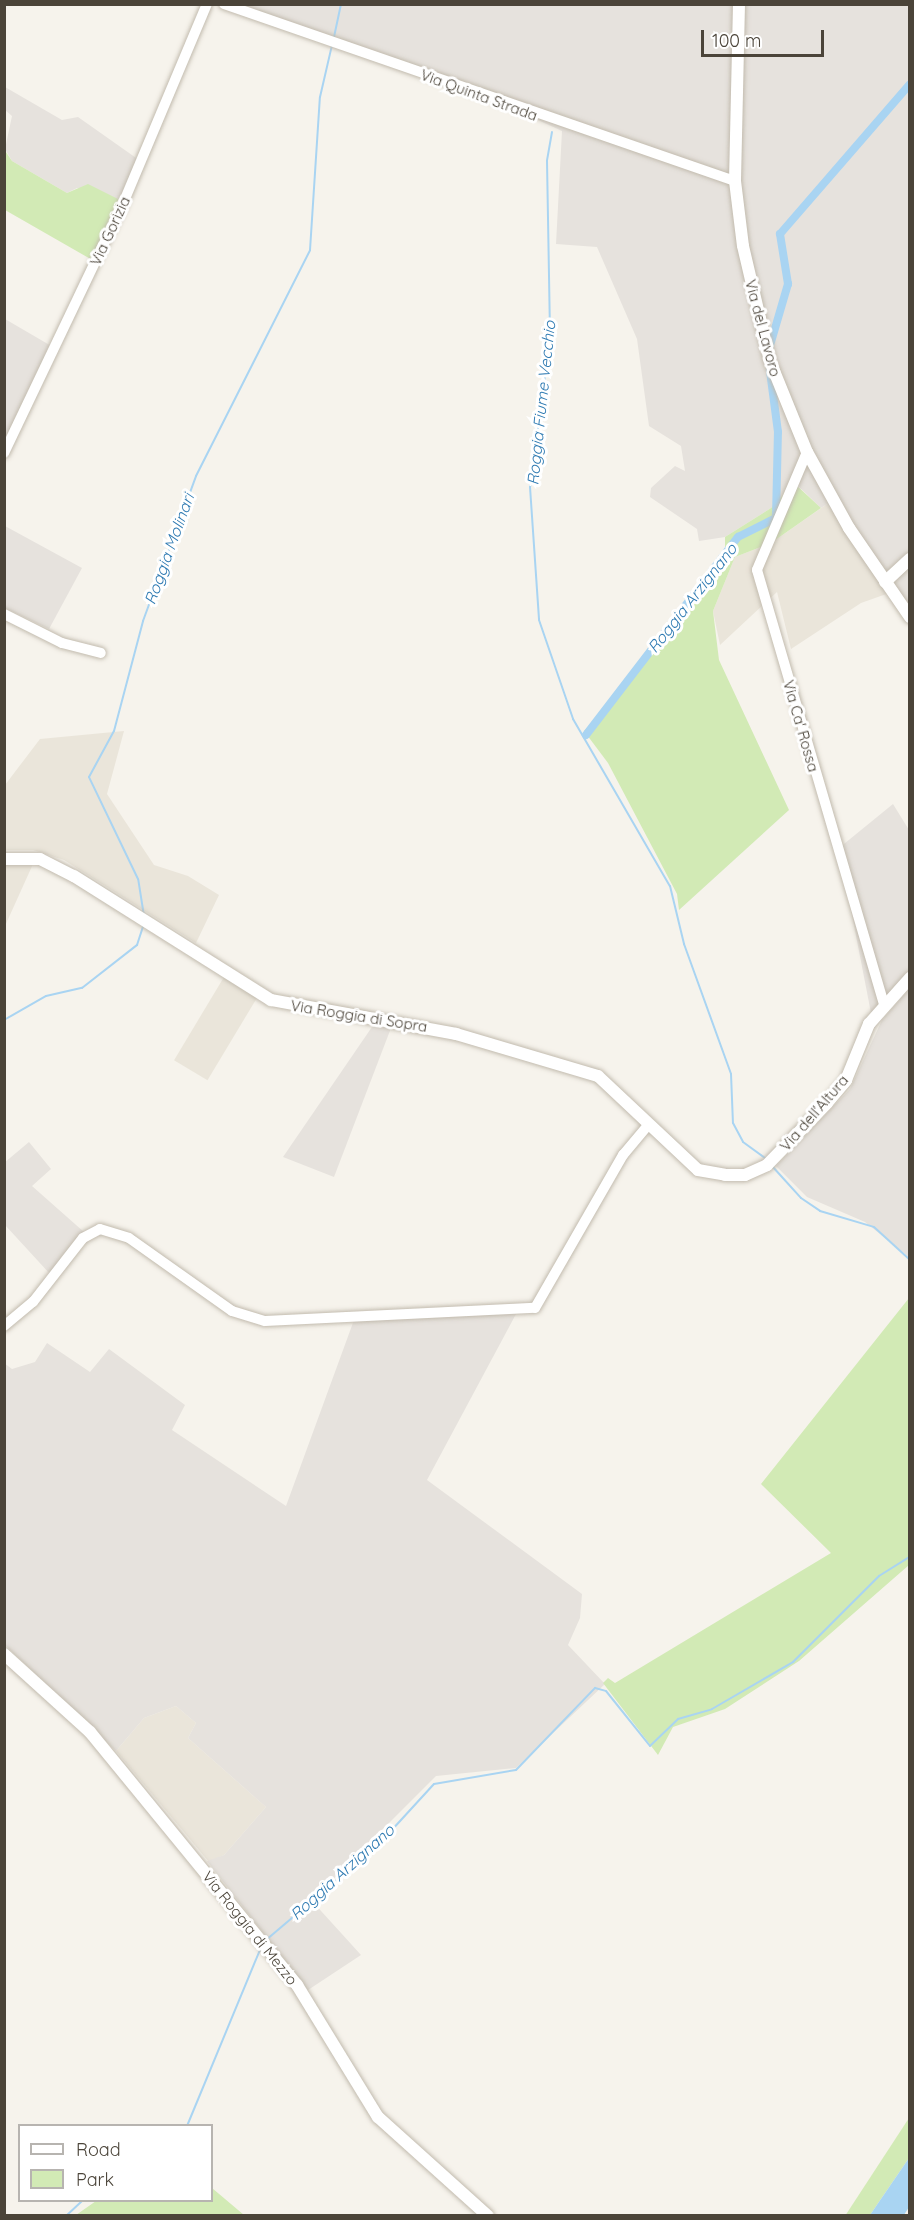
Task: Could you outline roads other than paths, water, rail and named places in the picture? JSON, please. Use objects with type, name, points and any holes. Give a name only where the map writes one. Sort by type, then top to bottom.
[{"type":"street","name":"Via Gorizia","points":[[4,453],[122,206],[207,4]]},
{"type":"street","name":"Via Quinta Strada","points":[[224,4],[735,181]]},
{"type":"street","name":"Via del Lavoro","points":[[739,4],[735,181],[753,301],[770,361],[807,452],[885,582],[909,617]]},
{"type":"street","name":"Via Ca' Rossa","points":[[807,452],[757,570],[884,1004]]},
{"type":"street","points":[[885,582],[909,559]]},
{"type":"street","points":[[4,614],[62,643],[101,653]]},
{"type":"street","name":"Via Roggia di Sopra","points":[[4,859],[40,859],[74,876],[271,1000],[456,1034],[598,1076],[698,1170],[745,1175]]},
{"type":"street","name":"Via dell'Altura","points":[[745,1175],[767,1165],[846,1080],[869,1024],[884,1004],[909,978]]},
{"type":"street","points":[[4,1326],[33,1302],[83,1238],[100,1229],[129,1238],[232,1311],[265,1321],[535,1308],[623,1155],[650,1124]]},
{"type":"street","name":"Via Roggia di Mezzo","points":[[4,1654],[90,1732],[297,1985],[378,2117],[485,2212]]},
{"type":"water","points":[[909,2158],[909,2207],[904,2215],[870,2215]]},
{"type":"waterway","name":"Roggia Molinari","points":[[334,37],[341,4]]},
{"type":"waterway","name":"Roggia Molinari","points":[[144,916],[138,879],[89,777],[114,731],[143,621],[196,476],[310,250],[320,97],[332,45]]},
{"type":"waterway","name":"Roggia Arzignano","points":[[769,349],[788,284],[780,234],[910,84]]},
{"type":"waterway","name":"Roggia Fiume Vecchio","points":[[552,132],[547,161],[550,338],[530,487],[539,620],[573,719],[670,886],[684,944],[731,1074],[733,1123],[743,1142],[766,1159]]},
{"type":"waterway","name":"Roggia Arzignano","points":[[586,735],[738,537],[776,518],[778,432],[770,371]]},
{"type":"waterway","name":"Roggia Molinari","points":[[4,1020],[46,996],[82,988],[137,945],[144,924]]},
{"type":"waterway","name":"Roggia Arzignano","points":[[772,1166],[801,1198],[820,1211],[874,1227],[910,1260]]},
{"type":"waterway","name":"Roggia Arzignano","points":[[266,1940],[379,1844],[434,1784],[516,1770],[595,1688],[606,1691],[650,1746],[678,1719],[712,1709],[793,1662],[879,1576],[910,1557]]},
{"type":"waterway","name":"Roggia Arzignano","points":[[188,2124],[261,1947]]},
{"type":"waterway","name":"Roggia Arzignano","points":[[66,2216],[81,2202]]}]
